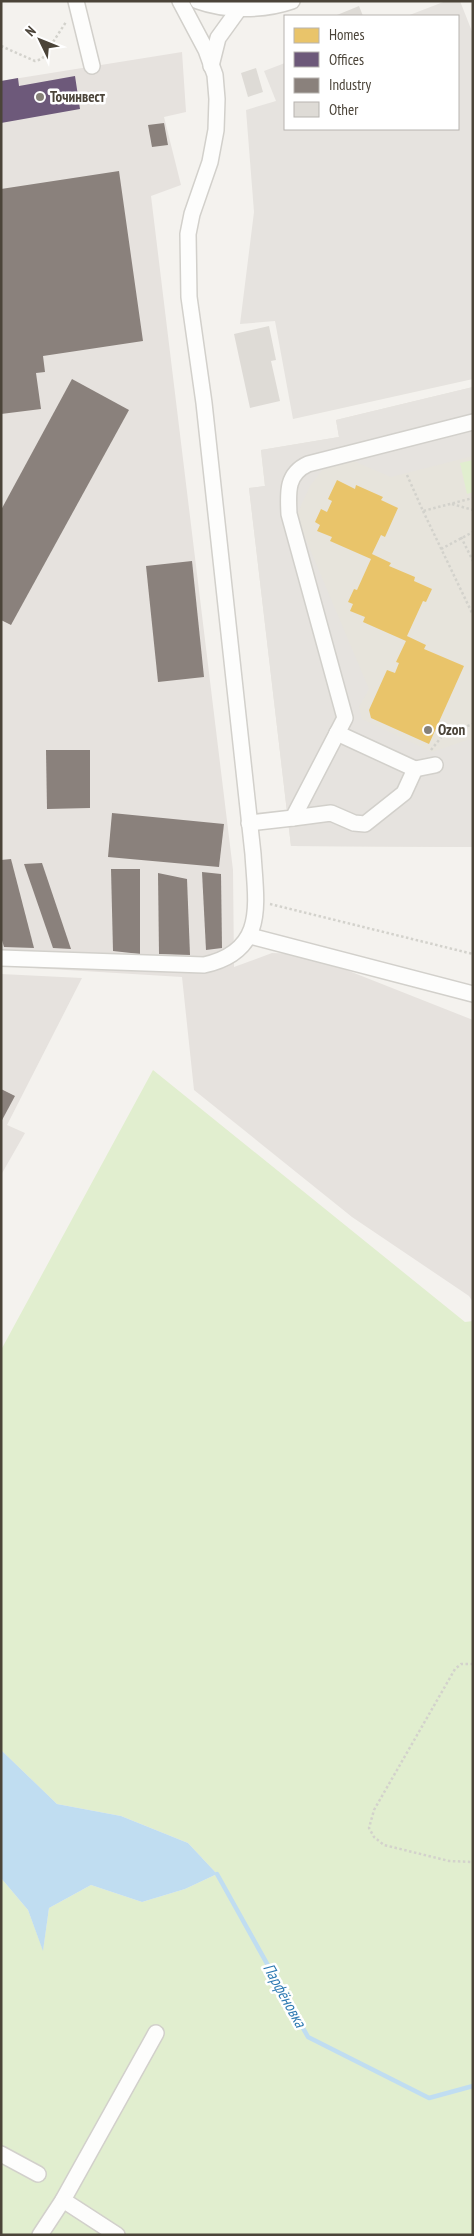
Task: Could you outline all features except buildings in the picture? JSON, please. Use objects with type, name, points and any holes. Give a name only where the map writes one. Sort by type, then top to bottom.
[{"type":"street","points":[[76,1],[92,66]]},
{"type":"street","points":[[1,958],[204,965],[222,961],[250,936],[256,921],[249,823],[204,403],[189,297],[188,234],[192,214],[210,162],[216,130],[218,99],[211,66],[180,1]]},
{"type":"street","points":[[198,1],[210,6],[242,4],[280,6],[292,1]]},
{"type":"street","points":[[211,66],[218,38],[242,4]]},
{"type":"street","points":[[293,818],[345,718],[289,514],[288,490],[291,478],[301,467],[308,464],[473,422]]},
{"type":"street","points":[[337,733],[416,769],[435,766]]},
{"type":"street","points":[[249,823],[331,813],[354,823],[365,824],[404,794],[416,769]]},
{"type":"street","points":[[250,936],[473,994]]},
{"type":"street","points":[[40,2235],[63,2200],[156,2033]]},
{"type":"street","points":[[1,2154],[38,2174]]},
{"type":"street","points":[[63,2200],[117,2235]]},
{"type":"path","points":[[1,46],[35,61],[42,59],[66,21]]},
{"type":"path","points":[[407,475],[473,615]]},
{"type":"path","points":[[423,510],[473,498]]},
{"type":"path","points":[[451,504],[473,510]]},
{"type":"path","points":[[441,549],[473,532]]},
{"type":"path","points":[[461,537],[473,561]]},
{"type":"path","points":[[444,735],[472,724],[473,718]]},
{"type":"path","points":[[256,900],[473,954]]},
{"type":"path","points":[[473,1664],[461,1664],[455,1669],[374,1810],[369,1828],[374,1837],[384,1845],[449,1861],[473,1862]]},
{"type":"shaded area","points":[[446,1],[460,1],[473,34],[473,379],[293,419],[275,321],[240,324],[254,212],[246,110],[276,101],[264,71],[284,63],[284,130],[459,130],[459,15],[410,15]]},
{"type":"shaded area","points":[[182,52],[186,112],[164,117],[181,185],[151,196],[233,870],[234,967],[272,953],[306,954],[473,1020],[473,1302],[469,1296],[352,1217],[194,1090],[182,977],[1,966],[1,81]]},
{"type":"shaded area","points":[[473,387],[473,847],[291,846],[249,488],[265,486],[261,450],[339,437],[336,420]]},
{"type":"shaded area","points":[[473,387],[473,456],[391,477],[349,459],[326,465],[310,486],[296,516],[369,689],[359,707],[362,719],[432,752],[473,738],[473,847],[291,846],[249,488],[265,486],[261,450],[339,437],[336,420]]},
{"type":"shaded area","points":[[1,974],[82,978],[7,1125],[25,1133],[1,1175]]},
{"type":"green space","points":[[473,460],[473,492],[467,494],[460,463]]},
{"type":"green space","points":[[153,1070],[465,1322],[473,1321],[473,2235],[1,2235],[1,1878],[28,1910],[43,1950],[49,1908],[91,1885],[142,1902],[185,1889],[217,1874],[188,1843],[121,1816],[57,1804],[1,1750],[1,1350]]},
{"type":"water","points":[[1,1750],[57,1804],[121,1816],[188,1843],[217,1874],[185,1889],[142,1902],[91,1885],[49,1908],[43,1951],[28,1910],[1,1878]]},
{"type":"waterway","name":"Парфёновка","points":[[217,1874],[308,2037],[429,2098],[473,2086]]},
{"type":"place","name":"Точинвест","points":[[40,97]]},
{"type":"place","name":"Ozon","points":[[428,730]]}]
